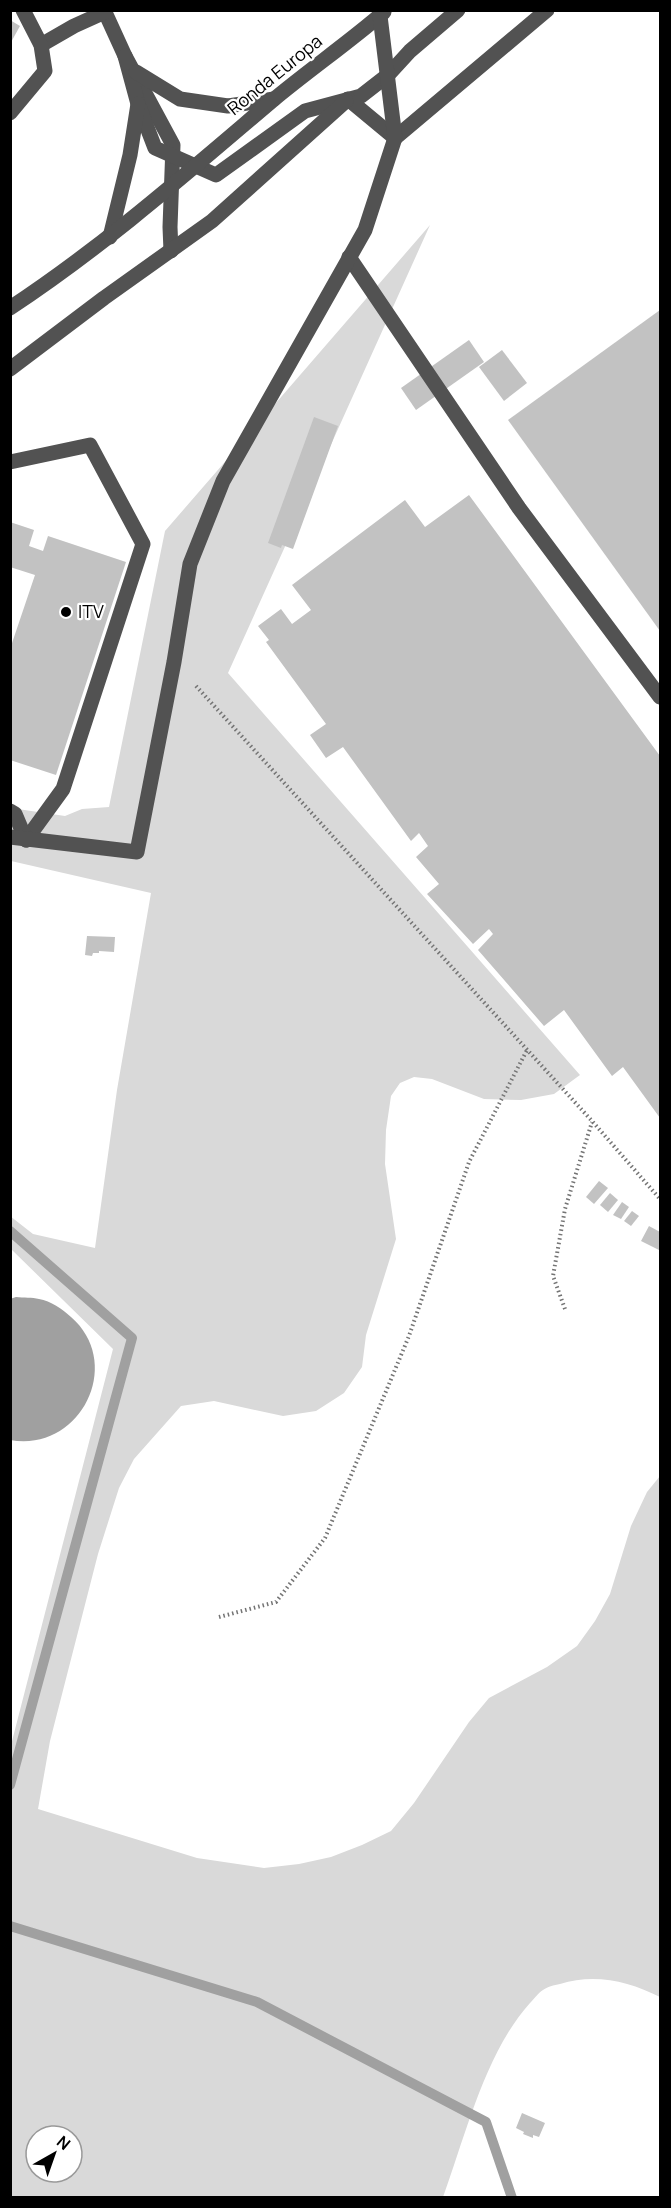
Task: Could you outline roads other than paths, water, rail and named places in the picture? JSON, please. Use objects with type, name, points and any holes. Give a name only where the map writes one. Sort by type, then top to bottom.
[{"type":"street","points":[[10,113],[45,72],[41,45],[23,10]]},
{"type":"street","points":[[125,56],[138,104],[155,148],[173,151],[196,166],[216,175],[305,111],[361,96],[388,75],[410,51],[458,10]]},
{"type":"street","points":[[10,837],[137,852],[174,662],[190,564],[223,481],[364,230],[395,138],[547,10]]},
{"type":"street","points":[[41,45],[105,11],[173,151],[171,251]]},
{"type":"street","name":"Ronda Europa","points":[[383,13],[395,138]]},
{"type":"street","name":"Ronda Europa","points":[[10,308],[110,237],[274,99],[383,13]]},
{"type":"street","points":[[134,70],[180,99],[228,106],[274,99]]},
{"type":"street","points":[[348,99],[395,138]]},
{"type":"street","points":[[10,369],[212,221],[348,99]]},
{"type":"street","points":[[110,237],[130,155],[138,104]]},
{"type":"street","points":[[349,257],[519,508],[660,698]]},
{"type":"street","points":[[10,462],[90,445],[143,544],[63,789],[27,840]]},
{"type":"street","points":[[10,811],[15,814],[27,840]]},
{"type":"waterway","points":[[10,1231],[132,1338],[10,1785]]},
{"type":"waterway","points":[[10,1926],[257,2002],[486,2122],[512,2198]]},
{"type":"place","name":"ITV","points":[[66,612]]}]
